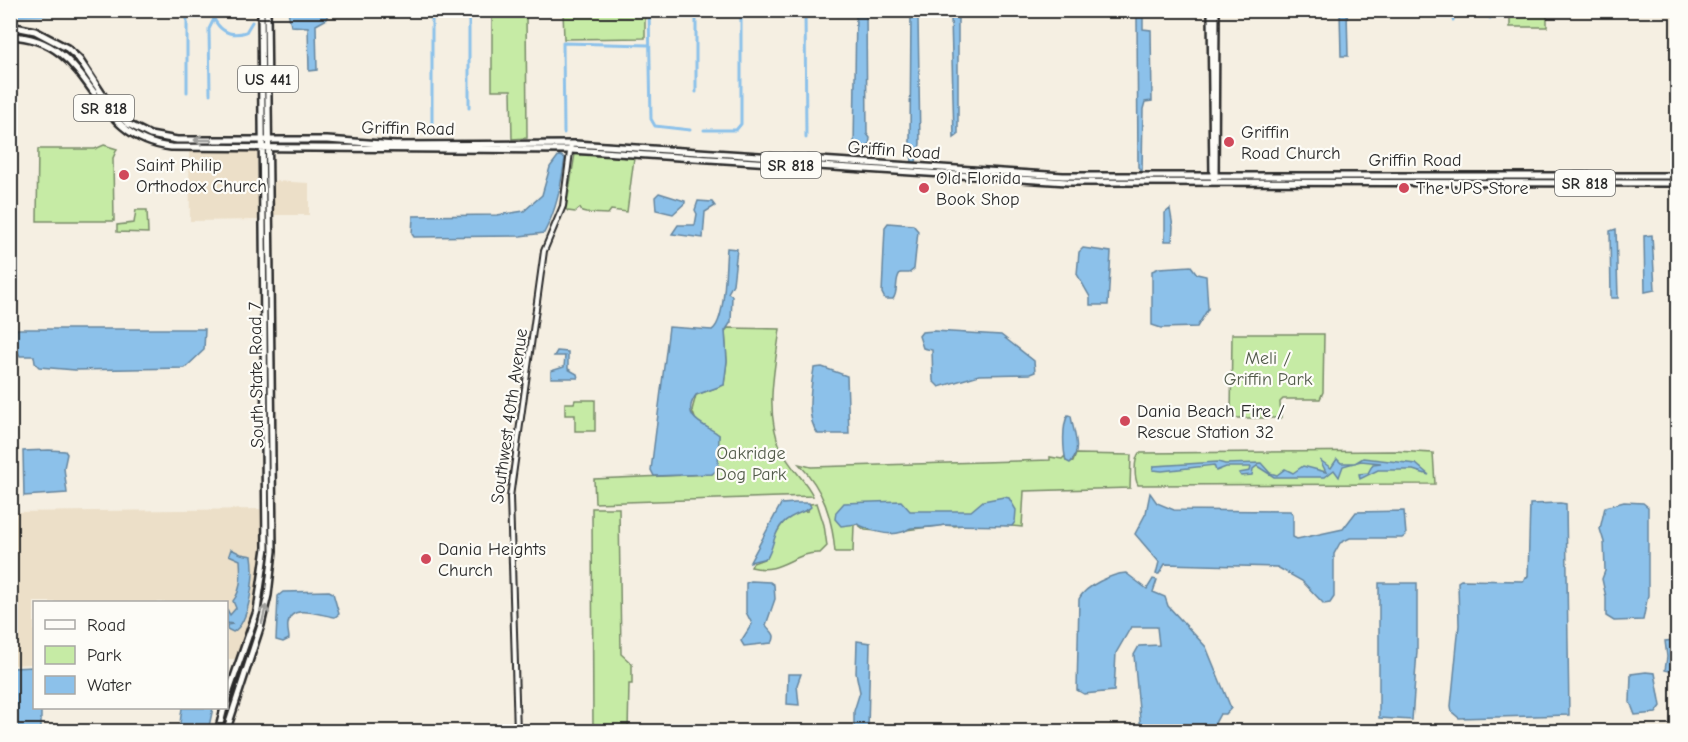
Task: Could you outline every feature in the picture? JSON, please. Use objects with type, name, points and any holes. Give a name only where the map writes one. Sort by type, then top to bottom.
[{"type":"main road","points":[[1214,10],[1214,178]]},
{"type":"main road","name":"South State Road 7","points":[[228,694],[254,623],[265,564],[266,253],[261,11]]},
{"type":"main road","name":"South State Road 7","points":[[226,732],[261,625],[272,564],[270,262],[262,244],[267,11]]},
{"type":"main road","name":"Griffin Road","points":[[10,26],[35,31],[67,48],[79,59],[119,116],[138,130],[159,138],[177,140],[265,143]]},
{"type":"main road","name":"Griffin Road","points":[[10,36],[35,39],[67,56],[111,117],[139,139],[171,147],[338,140],[394,145],[571,147],[1086,183],[1214,178],[1435,178],[1603,183],[1677,176]]},
{"type":"main road","points":[[261,57],[267,68]]},
{"type":"main road","name":"Griffin Road","points":[[571,147],[1016,180],[1041,176],[1425,181],[1444,175],[1677,183]]},
{"type":"main road","points":[[1086,183],[1101,177]]},
{"type":"main road","points":[[218,732],[224,709]]},
{"type":"street","name":"Southwest 40th Avenue","points":[[517,732],[510,497],[544,251],[563,206],[571,147]]},
{"type":"shaded area","points":[[189,151],[257,152],[258,220],[190,221]]},
{"type":"shaded area","points":[[274,181],[309,183],[309,215],[273,215]]},
{"type":"shaded area","points":[[264,509],[261,581],[237,659],[228,659],[228,601],[33,601],[33,664],[11,665],[10,512]]},
{"type":"green space","points":[[492,11],[526,11],[527,138],[512,139],[511,90],[492,90]]},
{"type":"green space","points":[[563,11],[645,11],[645,38],[564,39]]},
{"type":"green space","points":[[1510,11],[1547,11],[1547,27],[1510,27]]},
{"type":"green space","points":[[104,145],[117,149],[113,158],[114,221],[37,221],[38,149],[95,149]]},
{"type":"green space","points":[[575,154],[634,158],[627,212],[611,210],[608,214],[586,213],[580,208],[575,212],[566,209]]},
{"type":"green space","points":[[136,210],[147,210],[148,233],[117,232],[117,225],[134,223]]},
{"type":"green space","name":"Oakridge Dog Park","points":[[728,328],[780,329],[772,390],[773,420],[784,455],[813,496],[595,503],[594,479],[712,474],[719,435],[696,421],[692,410],[696,395],[724,385],[727,361],[725,331]]},
{"type":"green space","name":"Meli / Griffin Park","points":[[1232,334],[1324,334],[1323,392],[1320,399],[1283,399],[1280,402],[1281,418],[1231,418]]},
{"type":"green space","points":[[575,400],[595,400],[595,431],[575,431],[575,415],[565,415],[565,403],[574,403]]},
{"type":"green space","points":[[1394,451],[1433,453],[1435,484],[1138,485],[1135,473],[1139,453]]},
{"type":"green space","points":[[1076,454],[1131,455],[1130,488],[1024,491],[1022,527],[979,523],[891,532],[865,530],[857,524],[854,525],[853,552],[835,552],[832,527],[821,494],[799,464],[811,467],[1050,460],[1050,457],[1062,459],[1065,456],[1066,461],[1073,462]]},
{"type":"green space","points":[[817,503],[824,525],[827,546],[820,553],[802,556],[771,568],[751,567],[753,563],[767,558],[776,534],[786,520],[799,512],[808,511],[810,504]]},
{"type":"green space","points":[[592,508],[619,508],[621,654],[632,664],[632,684],[629,684],[628,731],[593,731]]},
{"type":"water","points":[[288,11],[304,13],[327,11],[327,19],[316,25],[317,70],[309,71],[308,27],[291,26]]},
{"type":"water","points":[[856,11],[866,11],[867,134],[870,138],[869,146],[854,147]]},
{"type":"water","points":[[911,11],[1012,11],[1010,13],[961,14],[958,17],[958,135],[954,138],[951,17],[948,14],[918,17],[920,144],[916,162],[912,162],[910,143]]},
{"type":"water","points":[[1135,11],[1143,11],[1143,29],[1151,30],[1152,101],[1145,102],[1143,109],[1142,172],[1138,167],[1137,18]]},
{"type":"water","points":[[1340,11],[1347,11],[1348,56],[1341,56]]},
{"type":"water","points":[[559,155],[565,158],[562,178],[555,206],[544,233],[520,236],[414,237],[412,234],[413,216],[497,215],[524,211],[542,195],[550,167]]},
{"type":"water","points":[[659,193],[685,201],[685,203],[673,214],[656,210],[655,197]]},
{"type":"water","points":[[698,201],[712,202],[715,206],[705,212],[703,238],[672,234],[678,225],[695,225],[697,214],[695,210]]},
{"type":"water","points":[[1170,209],[1173,227],[1172,241],[1165,241],[1165,213]]},
{"type":"water","points":[[888,223],[913,225],[918,231],[914,269],[909,273],[900,273],[893,299],[885,299],[882,293],[885,227]]},
{"type":"water","points":[[1616,229],[1618,298],[1611,298],[1610,231]]},
{"type":"water","points":[[1652,235],[1655,290],[1645,292],[1644,236]]},
{"type":"water","points":[[727,248],[737,249],[733,284],[728,293],[732,296],[731,322],[725,331],[727,361],[724,385],[696,395],[691,404],[691,411],[697,421],[719,435],[718,469],[712,474],[654,476],[651,470],[669,327],[712,330],[717,325],[722,305]]},
{"type":"water","points":[[1083,248],[1111,252],[1108,305],[1090,305],[1090,297],[1077,274],[1079,252]]},
{"type":"water","points":[[1191,266],[1197,274],[1206,276],[1208,309],[1197,327],[1161,328],[1152,325],[1152,271],[1159,268]]},
{"type":"water","points":[[17,329],[205,329],[204,350],[185,368],[75,370],[39,367],[35,363],[34,356],[20,356],[14,346],[13,335]]},
{"type":"water","points":[[922,332],[1001,335],[1034,361],[1035,372],[979,375],[939,387],[933,381],[932,350],[923,348],[919,336]]},
{"type":"water","points":[[557,351],[568,352],[568,369],[577,374],[578,378],[551,378],[551,371],[564,367],[565,356],[554,356]]},
{"type":"water","points":[[822,367],[847,376],[849,434],[818,434],[811,420],[810,402],[814,368]]},
{"type":"water","points":[[1068,415],[1071,416],[1077,447],[1070,463],[1066,461],[1064,444]]},
{"type":"water","points":[[23,451],[65,451],[67,454],[64,468],[67,493],[24,496]]},
{"type":"water","points":[[1363,458],[1416,464],[1429,475],[1413,470],[1378,470],[1360,479],[1359,474],[1368,473],[1373,464],[1381,463],[1356,462]]},
{"type":"water","points":[[1337,459],[1341,463],[1354,463],[1343,466],[1339,477],[1334,470],[1325,477],[1274,477],[1257,466],[1253,469],[1252,475],[1241,476],[1239,473],[1250,471],[1251,467],[1226,467],[1216,471],[1214,465],[1153,470],[1154,466],[1218,462],[1225,464],[1261,463],[1270,473],[1277,475],[1285,469],[1293,473],[1303,466],[1326,472],[1320,460],[1331,468]]},
{"type":"water","points":[[1150,493],[1157,503],[1174,510],[1290,511],[1293,514],[1293,537],[1297,539],[1343,529],[1356,512],[1404,511],[1406,535],[1402,538],[1350,538],[1340,543],[1334,554],[1334,597],[1330,603],[1324,604],[1302,581],[1277,567],[1165,564],[1159,574],[1156,574],[1159,562],[1135,534],[1146,513]]},
{"type":"water","points":[[1009,498],[1016,510],[1015,522],[1012,526],[944,525],[911,528],[904,532],[890,534],[857,524],[841,526],[835,519],[836,512],[844,503],[901,501],[910,511],[971,511],[983,501]]},
{"type":"water","points":[[1624,502],[1643,503],[1648,507],[1648,595],[1643,620],[1614,621],[1606,616],[1606,597],[1602,579],[1605,571],[1604,542],[1600,529],[1605,507]]},
{"type":"water","points":[[809,503],[811,507],[783,523],[777,531],[767,558],[750,562],[781,504]]},
{"type":"water","points":[[1530,504],[1566,504],[1569,715],[1459,718],[1452,712],[1451,706],[1459,625],[1458,582],[1461,580],[1523,581],[1528,576]]},
{"type":"water","points":[[231,549],[252,556],[253,564],[252,586],[247,609],[244,619],[233,632],[228,630],[228,625],[233,624],[228,623],[228,611],[230,615],[236,608],[233,601],[239,587],[241,571],[240,560],[229,555]]},
{"type":"water","points":[[1126,573],[1147,589],[1153,579],[1157,580],[1153,592],[1165,597],[1168,606],[1206,647],[1231,708],[1226,714],[1220,714],[1214,725],[1202,731],[1141,731],[1134,655],[1139,646],[1159,645],[1157,627],[1131,627],[1116,653],[1114,691],[1084,694],[1077,690],[1079,599],[1082,594],[1100,582]]},
{"type":"water","points":[[770,582],[774,585],[775,599],[766,625],[774,634],[772,643],[744,646],[741,641],[752,624],[746,612],[746,583]]},
{"type":"water","points":[[1379,583],[1417,583],[1417,651],[1412,720],[1379,718]]},
{"type":"water","points":[[329,591],[333,593],[339,614],[335,617],[307,612],[294,613],[288,624],[289,639],[283,642],[276,640],[278,596],[283,592]]},
{"type":"water","points":[[857,641],[870,643],[868,731],[854,731],[854,711],[860,692],[856,673]]},
{"type":"water","points":[[1665,641],[1677,641],[1677,673],[1665,670],[1667,657]]},
{"type":"water","points":[[33,667],[33,709],[41,709],[41,731],[11,731],[11,668]]},
{"type":"water","points":[[1655,673],[1661,706],[1656,713],[1635,715],[1630,702],[1631,674]]},
{"type":"water","points":[[788,674],[801,674],[797,685],[799,705],[787,704]]},
{"type":"water","points":[[182,709],[213,709],[208,731],[179,731]]},
{"type":"waterway","points":[[10,16],[163,10]]},
{"type":"waterway","points":[[187,10],[187,92]]},
{"type":"waterway","points":[[210,94],[209,29],[214,19],[211,10]]},
{"type":"waterway","points":[[432,10],[432,123]]},
{"type":"waterway","points":[[469,10],[469,108]]},
{"type":"waterway","points":[[649,10],[651,119],[655,126],[690,130]]},
{"type":"waterway","points":[[696,10],[696,92]]},
{"type":"waterway","points":[[704,130],[736,130],[741,124],[741,10]]},
{"type":"waterway","points":[[805,10],[806,138]]},
{"type":"waterway","points":[[1453,10],[1453,20]]},
{"type":"waterway","points":[[1490,10],[1490,18]]},
{"type":"waterway","points":[[214,19],[223,30],[231,34],[246,32],[252,22]]},
{"type":"waterway","points":[[564,133],[563,43],[649,45]]},
{"type":"place","name":"Griffin Road Church","points":[[1229,142]]},
{"type":"place","name":"Saint Philip Orthodox Church","points":[[124,175]]},
{"type":"place","name":"Old Florida Book Shop","points":[[924,188]]},
{"type":"place","name":"The UPS Store","points":[[1404,188]]},
{"type":"place","name":"Dania Beach Fire / Rescue Station 32","points":[[1125,421]]},
{"type":"place","name":"Dania Heights Church","points":[[426,559]]}]
